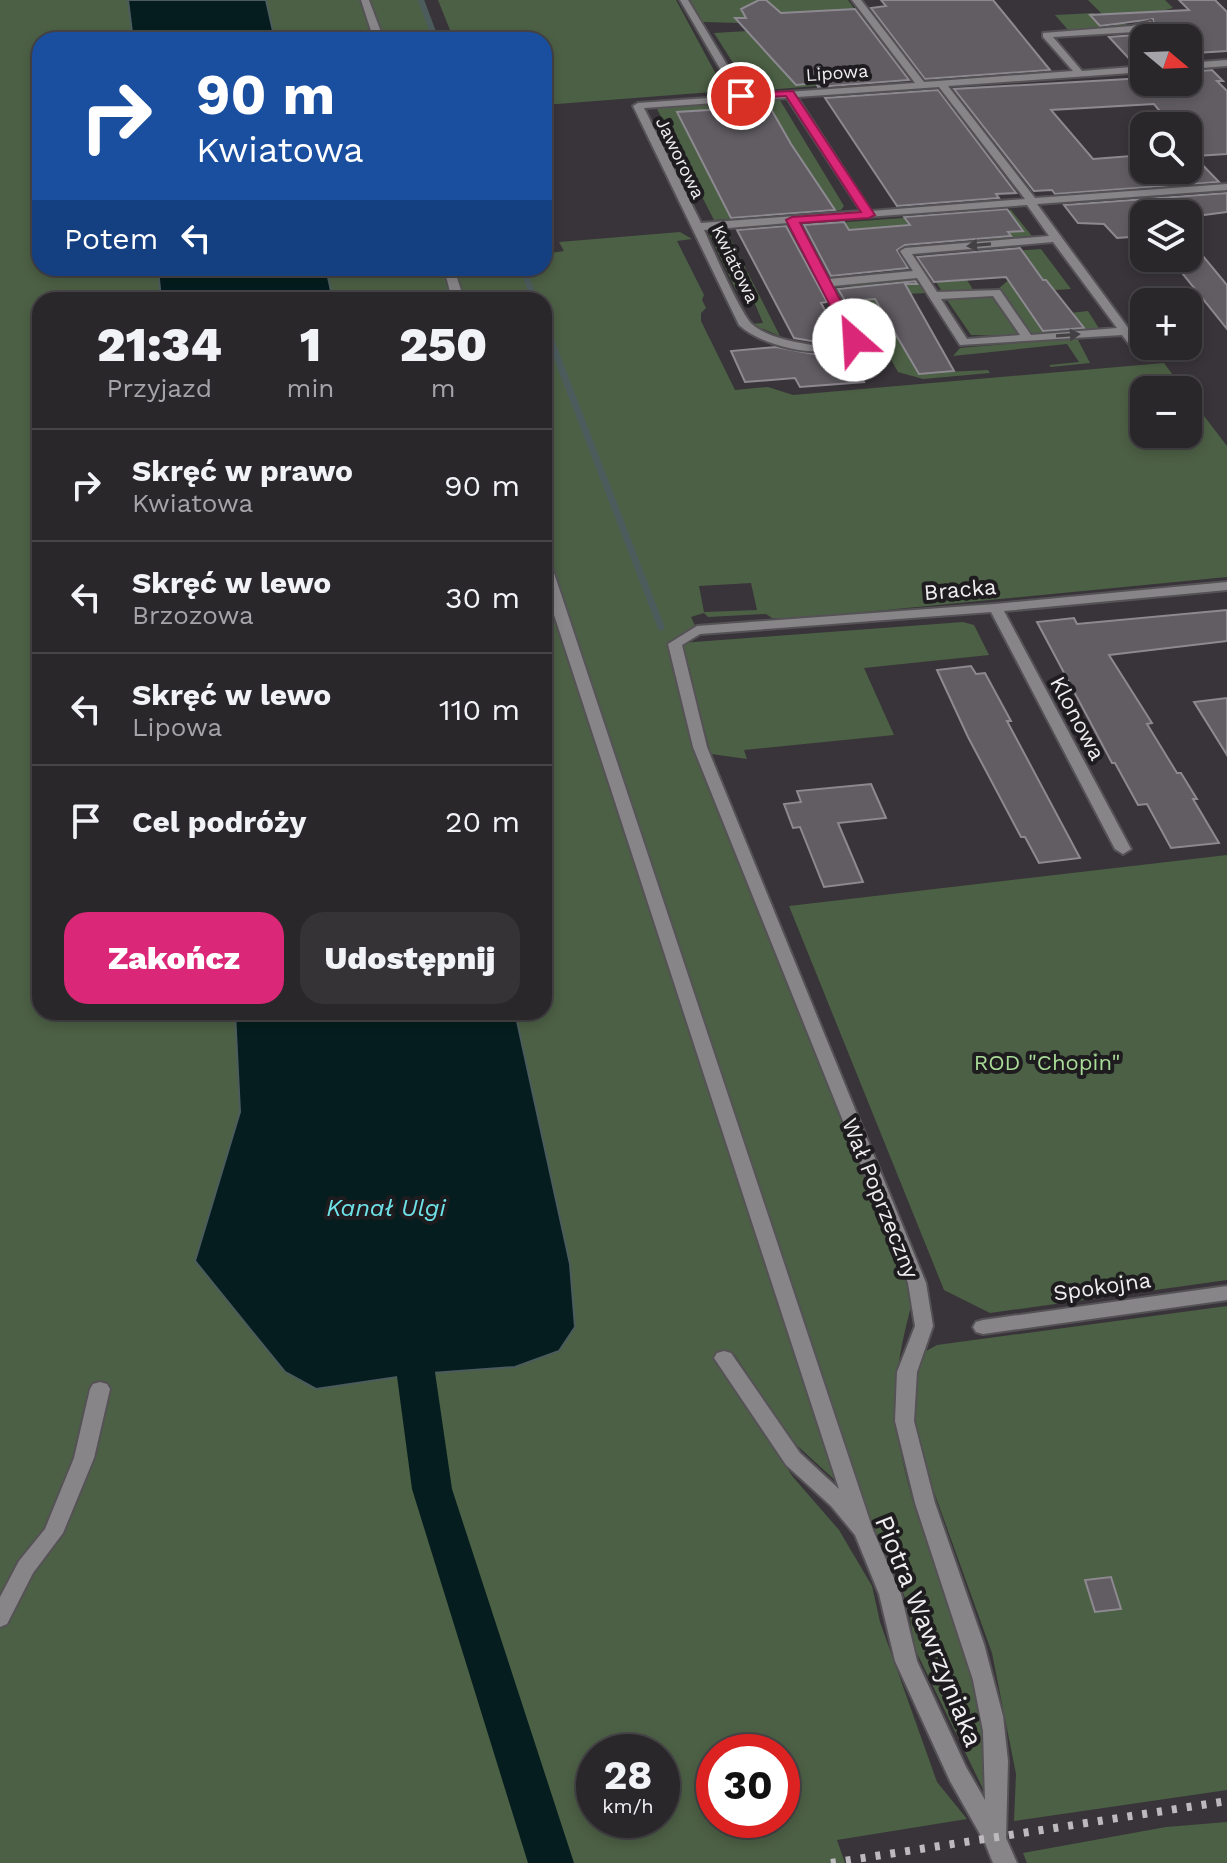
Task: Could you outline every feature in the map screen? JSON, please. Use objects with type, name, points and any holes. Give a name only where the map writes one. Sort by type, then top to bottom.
[{"type":"street","points":[[365,0],[376,32]]},
{"type":"street","points":[[684,0],[741,96]]},
{"type":"street","points":[[856,0],[920,83]]},
{"type":"street","points":[[1079,73],[1046,35],[1134,29],[1148,23]]},
{"type":"street","points":[[1202,66],[1225,66]]},
{"type":"street","name":"Lipowa","points":[[640,104],[1130,70]]},
{"type":"street","points":[[941,83],[1130,338]]},
{"type":"street","points":[[789,93],[869,215]]},
{"type":"street","name":"Jaworowa","points":[[640,104],[637,108],[696,227]]},
{"type":"street","name":"Kwiatowa","points":[[792,220],[854,335],[854,340],[846,348],[830,350],[749,329],[696,227],[1227,187]]},
{"type":"street","points":[[1056,239],[905,251],[964,343],[1125,331]]},
{"type":"street","points":[[825,283],[920,274]]},
{"type":"street","points":[[934,296],[996,292],[1028,339]]},
{"type":"street","name":"Bracka","points":[[697,630],[995,608],[1227,586]]},
{"type":"street","points":[[552,588],[863,1530]]},
{"type":"street","name":"Klonowa","points":[[995,608],[1123,849]]},
{"type":"street","name":"Wał Poprzeczny","points":[[697,630],[675,644],[700,747],[917,1283],[924,1328],[906,1374],[903,1400],[905,1428],[918,1481],[973,1641],[992,1718],[998,1765],[995,1838]]},
{"type":"street","name":"Spokojna","points":[[983,1327],[1227,1293]]},
{"type":"street","name":"Piotra Wawrzyniaka","points":[[724,1358],[793,1459],[838,1500],[863,1530],[890,1594],[906,1661],[958,1774],[995,1838],[1005,1863]]},
{"type":"street","points":[[0,1618],[26,1567],[53,1533],[84,1458],[100,1389]]},
{"type":"green space","points":[[0,0],[128,0],[132,32],[32,32],[32,276],[159,276],[160,292],[32,292],[32,1020],[235,1020],[240,1112],[195,1261],[418,1374],[515,1367],[570,1264],[517,1020],[552,1020],[552,292],[331,292],[328,276],[552,276],[552,253],[564,251],[559,242],[680,232],[692,239],[677,241],[704,295],[702,300],[706,308],[701,313],[701,321],[735,390],[768,387],[793,395],[1164,363],[1174,376],[1130,376],[1130,448],[1202,448],[1202,413],[1227,446],[1227,577],[803,618],[772,618],[766,614],[708,617],[704,613],[691,617],[697,630],[675,645],[700,747],[917,1283],[897,1373],[896,1404],[901,1453],[913,1501],[964,1645],[977,1692],[985,1741],[983,1789],[914,1647],[909,1609],[872,1524],[838,1483],[789,1438],[735,1355],[716,1363],[793,1477],[839,1530],[872,1586],[880,1622],[937,1782],[967,1819],[837,1840],[845,1863],[0,1863]],"holes":[[[751,583],[757,610],[704,612],[699,586]]]},
{"type":"green space","points":[[266,0],[421,0],[433,32],[273,32]]},
{"type":"green space","points":[[438,0],[676,0],[725,91],[552,104],[552,32],[451,32]]},
{"type":"green space","points":[[690,0],[848,0],[906,79],[751,91],[714,33],[780,29],[746,18],[737,19],[739,23],[703,22]]},
{"type":"green space","points":[[1088,0],[1165,0],[1173,8],[1147,15],[1144,12],[1130,13],[1120,17],[1128,27],[1116,28]]},
{"type":"green space","points":[[1094,13],[1106,29],[1069,31],[1055,15]]},
{"type":"green space","points":[[778,97],[844,206],[841,210],[714,220],[656,107]]},
{"type":"green space","points":[[1011,210],[1032,236],[992,241],[989,234],[1022,231],[972,221],[867,228],[874,262],[905,260],[910,269],[847,274],[845,279],[817,228],[821,224]]},
{"type":"green space","points":[[724,231],[780,336],[751,324],[763,323],[752,297],[742,295],[735,288],[709,234]]},
{"type":"green space","points":[[1041,249],[1071,289],[1054,290],[1046,280],[938,268],[945,281],[967,280],[974,291],[943,293],[923,261],[928,257]]},
{"type":"green space","points":[[915,278],[925,293],[907,294],[900,282],[865,290],[870,299],[875,299],[923,373],[988,370],[990,373],[923,379],[898,372],[848,283]]},
{"type":"green space","points":[[1011,278],[1043,331],[1080,328],[1070,313],[1088,311],[1100,330],[1030,335],[998,289]]},
{"type":"green space","points":[[992,294],[1020,336],[971,335],[945,297]]},
{"type":"green space","points":[[1077,338],[1090,363],[1051,367],[1049,365],[1079,362],[1067,344],[953,356],[960,348]]},
{"type":"green space","points":[[963,622],[974,625],[989,655],[864,668],[894,735],[744,750],[747,759],[711,754],[681,643]]},
{"type":"green space","name":"ROD \"Chopin\"","points":[[1227,855],[1227,1280],[990,1313],[944,1290],[789,906]]},
{"type":"green space","points":[[1227,1306],[1227,1790],[1014,1821],[1016,1774],[992,1653],[929,1478],[914,1415],[916,1374],[926,1351],[937,1345]]},
{"type":"green space","points":[[1227,1822],[1227,1863],[1027,1863],[1023,1853],[1166,1827]]},
{"type":"water","points":[[128,0],[266,0],[273,32],[132,32]]},
{"type":"water","points":[[159,276],[328,276],[331,292],[160,292]]},
{"type":"water","name":"Kanał Ulgi","points":[[235,1020],[517,1020],[570,1264],[575,1327],[559,1351],[515,1367],[418,1374],[316,1389],[285,1372],[195,1261],[240,1112]]},
{"type":"building","points":[[766,0],[781,13],[855,9],[909,80],[818,87],[816,83],[796,85],[735,18],[746,18],[741,9]]},
{"type":"building","points":[[881,0],[993,0],[1050,70],[925,79],[871,8],[886,6]]},
{"type":"building","points":[[1179,0],[1215,0],[1227,12],[1227,51],[1202,53],[1202,24],[1154,24],[1153,19],[1100,26],[1090,15],[1189,10]]},
{"type":"building","points":[[1130,35],[1130,60],[1109,37]]},
{"type":"building","points":[[1212,70],[1223,81],[1217,81],[1227,91],[1227,154],[1202,156],[1202,112],[1161,112],[1154,104],[1051,110],[1093,159],[1130,156],[1130,184],[1192,184],[1055,194],[1052,190],[1034,191],[954,89],[1130,79],[1130,96],[1202,96],[1202,71]]},
{"type":"building","points":[[938,90],[1016,193],[996,194],[999,198],[897,206],[825,98]]},
{"type":"building","points":[[767,102],[835,210],[731,218],[677,112],[740,108],[737,104]]},
{"type":"building","points":[[1202,164],[1219,182],[1202,183]]},
{"type":"building","points":[[1227,193],[1227,212],[1202,215],[1202,200],[1132,200]]},
{"type":"building","points":[[1130,200],[1130,237],[1117,238],[1104,224],[1078,223],[1064,205]]},
{"type":"building","points":[[1007,209],[1023,231],[1008,232],[1011,236],[905,245],[897,250],[908,268],[831,276],[804,225],[844,222],[849,230],[910,225],[904,217]]},
{"type":"building","points":[[786,226],[827,302],[821,303],[841,339],[823,343],[794,338],[737,230]]},
{"type":"building","points":[[1020,248],[1084,328],[1043,331],[1006,277],[934,282],[917,257]]},
{"type":"building","points":[[1202,255],[1227,285],[1227,329],[1202,298],[1202,288],[1194,288],[1181,272],[1202,272]]},
{"type":"building","points":[[915,281],[917,284],[905,284],[954,371],[919,374],[875,299],[845,301],[838,289]]},
{"type":"building","points":[[776,347],[814,354],[847,350],[864,382],[800,387],[795,378],[745,382],[731,351]]},
{"type":"building","points":[[1227,610],[1227,641],[1109,655],[1152,723],[1147,724],[1197,799],[1193,799],[1219,843],[1171,848],[1147,804],[1138,805],[1115,763],[1112,763],[1037,622],[1074,618],[1077,624]]},
{"type":"building","points":[[971,666],[976,674],[985,673],[1080,858],[1039,863],[1025,837],[1021,837],[968,737],[937,670]]},
{"type":"building","points":[[1227,698],[1227,755],[1194,702]]},
{"type":"building","points":[[871,784],[886,818],[838,823],[863,882],[824,887],[800,827],[793,828],[784,804],[801,802],[797,791]]},
{"type":"building","points":[[1111,1577],[1121,1609],[1095,1612],[1085,1580]]},
{"type":"waterway","points":[[421,0],[433,32]]},
{"type":"waterway","points":[[525,276],[532,292]]},
{"type":"waterway","points":[[552,344],[661,627]]},
{"type":"waterway","name":"Kanał Ulgi","points":[[410,1331],[432,1489],[551,1863]]},
{"type":"railway","points":[[831,1863],[1227,1801]]},
{"type":"route","points":[[741,96],[789,93],[869,215],[792,220],[854,340]]}]
